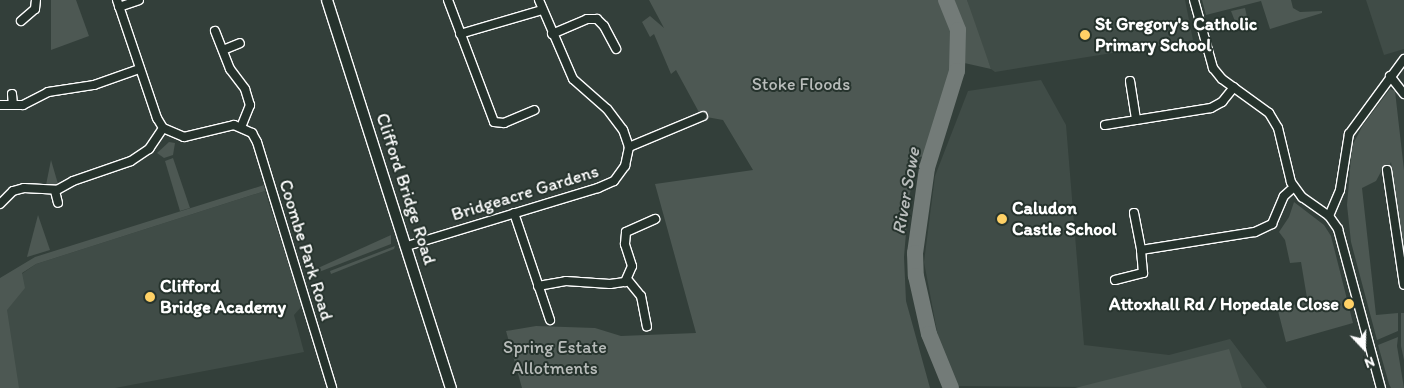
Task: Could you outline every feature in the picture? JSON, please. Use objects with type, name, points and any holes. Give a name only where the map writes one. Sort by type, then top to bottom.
[{"type":"main road","name":"Clifford Bridge Road","points":[[327,0],[451,388]]},
{"type":"street","points":[[21,21],[34,9],[36,0]]},
{"type":"street","points":[[139,0],[118,3],[140,69],[163,128],[184,137],[225,125],[241,127],[250,105],[245,89],[230,69],[215,30]]},
{"type":"street","points":[[448,0],[494,122],[504,123],[534,110]]},
{"type":"street","points":[[539,0],[573,79],[610,112],[623,130],[629,147],[703,116]]},
{"type":"street","points":[[1194,0],[1211,64],[1219,76],[1273,118],[1294,187],[1329,216],[1340,235],[1381,388]]},
{"type":"street","points":[[460,34],[542,10]]},
{"type":"street","points":[[552,34],[587,19],[597,19],[604,26],[616,49]]},
{"type":"street","points":[[223,50],[240,43]]},
{"type":"street","points":[[1329,216],[1340,190],[1347,140],[1390,76],[1404,59]]},
{"type":"street","points":[[0,105],[32,102],[66,87],[94,85],[140,69]]},
{"type":"street","points":[[1390,76],[1404,94]]},
{"type":"street","points":[[1130,82],[1136,120]]},
{"type":"street","points":[[1105,125],[1211,108],[1222,102],[1234,87]]},
{"type":"street","points":[[12,94],[13,105]]},
{"type":"street","name":"Coombe Park Road","points":[[241,127],[257,142],[332,388]]},
{"type":"street","points":[[0,204],[6,196],[24,188],[55,191],[142,155],[163,128]]},
{"type":"street","name":"Bridgeacre Gardens","points":[[407,246],[610,183],[625,166],[629,147]]},
{"type":"street","points":[[1387,170],[1404,285]]},
{"type":"street","points":[[1141,250],[1262,230],[1274,220],[1281,202],[1294,187]]},
{"type":"street","points":[[55,191],[58,203]]},
{"type":"street","points":[[514,213],[550,320]]},
{"type":"street","points":[[1115,280],[1143,273],[1134,213]]},
{"type":"street","points":[[627,280],[632,266],[625,244],[626,232],[655,219]]},
{"type":"street","points":[[538,286],[566,281],[610,284],[627,280]]},
{"type":"street","points":[[627,280],[641,296],[647,326]]},
{"type":"shaded area","name":"St Gregory's Catholic Primary School","points":[[967,0],[1185,0],[1193,40],[995,72],[991,69],[975,30]]},
{"type":"shaded area","points":[[1366,0],[1404,0],[1404,49],[1384,55]]},
{"type":"shaded area","name":"Caludon Castle School","points":[[1041,80],[1066,125],[1084,345],[1169,355],[1230,339],[1267,388],[958,386],[939,342],[924,262],[935,176],[968,91]]},
{"type":"shaded area","name":"Clifford Bridge Academy","points":[[265,191],[302,306],[294,315],[304,352],[115,388],[7,388],[0,289],[36,264]]},
{"type":"green space","points":[[51,0],[76,0],[89,36],[51,50]]},
{"type":"green space","points":[[649,0],[967,0],[991,69],[951,60],[947,99],[927,156],[919,157],[909,197],[904,257],[906,301],[930,388],[522,388],[506,331],[536,326],[595,328],[621,336],[696,333],[655,184],[753,170],[723,120],[701,116],[676,70],[671,74],[654,34],[650,37],[642,22],[650,16],[664,28]]},
{"type":"green space","points":[[1202,0],[1291,0],[1293,8],[1300,12],[1322,11],[1322,13],[1270,29],[1261,1],[1206,15]]},
{"type":"green space","points":[[1245,8],[1249,26],[1238,29],[1231,11]]},
{"type":"green space","points":[[1390,89],[1395,91],[1404,170],[1404,250],[1391,162],[1389,167],[1383,168],[1376,181],[1362,188],[1376,315],[1398,313],[1398,331],[1377,340],[1351,242],[1347,205],[1352,146],[1363,125]]},
{"type":"green space","points":[[169,142],[175,143],[173,155],[164,158],[157,153]]},
{"type":"green space","points":[[173,158],[190,208],[180,211],[165,161]]},
{"type":"green space","points":[[51,160],[58,184],[51,186],[46,185]]},
{"type":"green space","points":[[264,185],[265,191],[36,264],[22,273],[25,288],[7,310],[19,388],[0,388],[0,278],[35,257]]},
{"type":"green space","points":[[1294,202],[1324,225],[1331,236],[1353,323],[1286,342],[1277,307],[1299,304],[1307,298],[1301,262],[1290,263],[1285,240],[1279,232],[1289,217]]},
{"type":"green space","points":[[38,215],[50,250],[27,257]]},
{"type":"green space","points":[[391,235],[391,244],[319,272],[318,268]]},
{"type":"green space","points":[[395,246],[394,249],[331,274],[330,271]]},
{"type":"green space","points":[[1401,313],[1404,313],[1404,360],[1401,346]]},
{"type":"green space","points":[[1398,337],[1397,346],[1404,388],[1391,388],[1378,345]]},
{"type":"green space","points":[[1229,349],[1242,388],[1075,388]]},
{"type":"waterway","name":"River Sowe","points":[[946,0],[958,30],[957,71],[927,168],[915,253],[916,276],[929,334],[951,388]]},
{"type":"place","name":"St Gregory's Catholic Primary School","points":[[1085,35]]},
{"type":"place","name":"Caludon Castle School","points":[[1002,219]]},
{"type":"place","name":"Clifford Bridge Academy","points":[[150,297]]},
{"type":"place","name":"Attoxhall Rd / Hopedale Close","points":[[1349,304]]},
{"type":"park label","name":"Stoke Floods","points":[[801,84]]},
{"type":"park label","name":"Spring Estate Allotments","points":[[555,358]]}]
